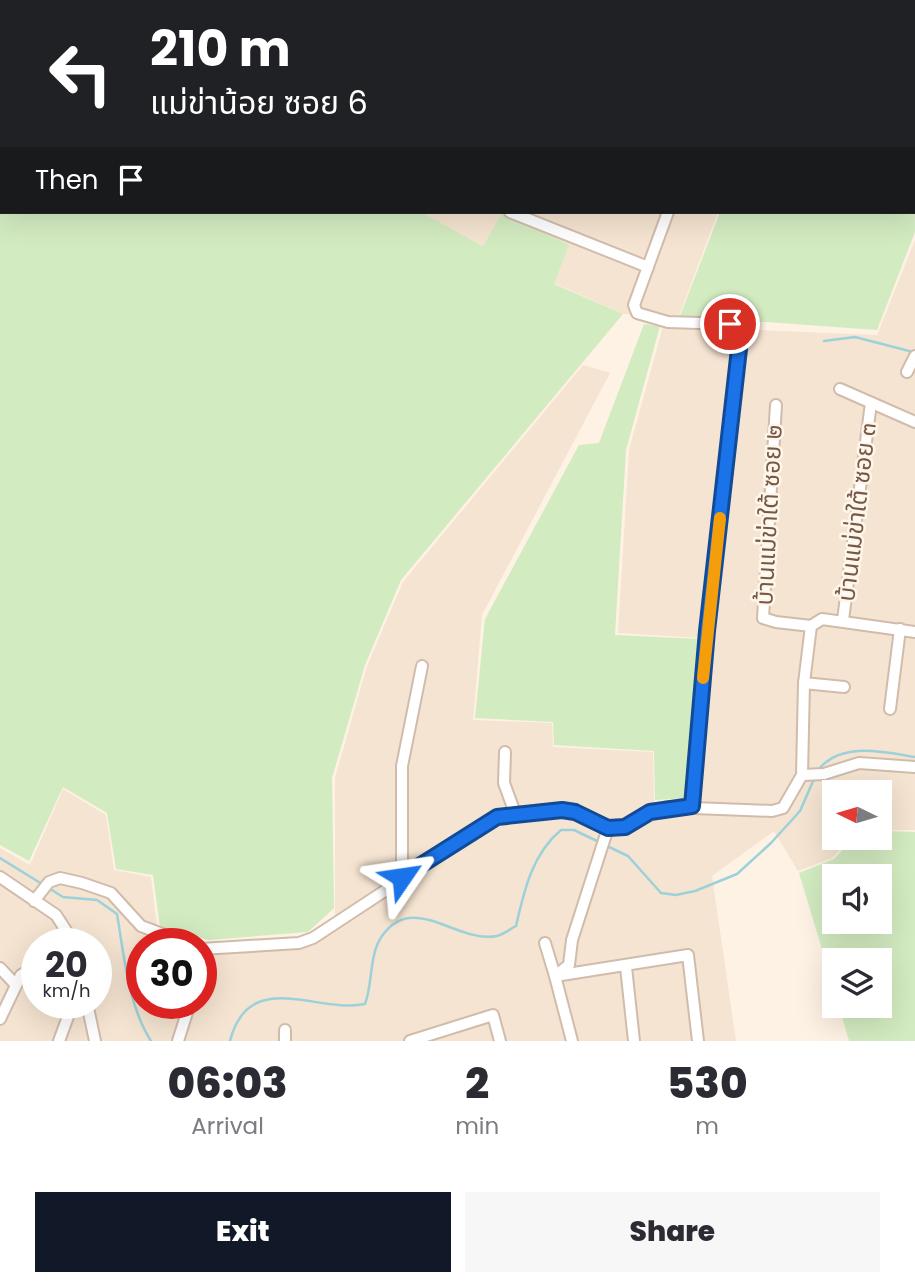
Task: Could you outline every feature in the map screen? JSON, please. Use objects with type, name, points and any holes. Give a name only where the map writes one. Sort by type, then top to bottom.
[{"type":"street","points":[[515,214],[648,267]]},
{"type":"street","points":[[667,214],[634,305],[637,313],[668,322],[730,324],[739,331],[707,631],[692,806]]},
{"type":"street","points":[[907,372],[915,356]]},
{"type":"street","points":[[839,389],[915,422]]},
{"type":"street","name":"บ้านแม่ข่าใต้ ซอย ๓","points":[[843,620],[871,403]]},
{"type":"street","name":"บ้านแม่ข่าใต้ ซอย ๒","points":[[776,405],[764,618],[811,626]]},
{"type":"street","points":[[217,951],[299,943],[313,938],[497,817],[562,810],[575,812],[607,832],[625,827],[650,812],[668,807],[772,811],[783,808],[805,775],[804,683],[811,626],[822,619],[843,620],[915,632]]},
{"type":"street","points":[[890,709],[901,629]]},
{"type":"street","points":[[402,877],[402,766],[422,666]]},
{"type":"street","points":[[804,683],[844,687]]},
{"type":"street","points":[[505,752],[504,783],[515,813]]},
{"type":"street","points":[[805,775],[824,774],[859,763],[915,767]]},
{"type":"street","points":[[555,975],[569,965],[572,940],[607,832]]},
{"type":"street","points":[[0,877],[56,915],[64,928]]},
{"type":"street","points":[[34,901],[48,881],[60,878],[111,893],[141,926],[146,928]]},
{"type":"street","points":[[545,943],[572,1041]]},
{"type":"street","points":[[555,975],[626,967],[688,955],[698,1041]]},
{"type":"street","points":[[626,967],[634,1041]]},
{"type":"street","points":[[0,968],[16,985]]},
{"type":"street","points":[[0,1019],[21,975]]},
{"type":"street","points":[[418,1040],[493,1015],[500,1041]]},
{"type":"street","points":[[59,1041],[67,1019]]},
{"type":"street","points":[[90,1019],[95,1041]]},
{"type":"street","points":[[178,1041],[185,1019]]},
{"type":"shaded area","points":[[425,214],[502,214],[483,246]]},
{"type":"shaded area","points":[[502,214],[717,214],[679,316],[623,314],[554,283]]},
{"type":"shaded area","points":[[915,240],[915,830],[892,830],[892,780],[822,780],[822,850],[840,850],[832,858],[798,871],[774,831],[712,876],[736,1041],[0,1041],[0,848],[30,865],[63,789],[106,815],[114,870],[151,877],[157,927],[160,928],[126,928],[126,1019],[217,1019],[217,943],[308,936],[335,919],[335,778],[367,666],[403,582],[583,365],[610,373],[482,615],[473,720],[552,723],[553,747],[653,752],[654,803],[690,802],[704,638],[618,633],[629,450],[663,326],[877,335]]},
{"type":"green space","points":[[0,214],[425,214],[483,246],[501,214],[504,214],[569,245],[554,284],[623,314],[401,580],[365,665],[332,778],[334,908],[308,932],[217,939],[217,928],[160,927],[153,875],[116,869],[107,813],[63,787],[29,861],[0,845]]},
{"type":"green space","points":[[719,214],[915,214],[915,232],[877,330],[680,316]]},
{"type":"green space","points":[[644,324],[660,326],[626,450],[615,635],[701,639],[689,798],[655,800],[654,751],[554,745],[553,722],[475,718],[485,619],[579,445],[599,443]]},
{"type":"green space","points":[[892,831],[915,832],[915,1041],[849,1041],[842,1018],[892,1018],[892,948],[822,949],[799,873],[834,859],[843,850],[892,850]]},
{"type":"waterway","points":[[824,341],[855,337],[913,352]]},
{"type":"waterway","points":[[818,770],[838,755],[851,752],[877,751],[915,757]]},
{"type":"waterway","points":[[607,846],[628,856],[661,893],[676,895],[695,891],[737,874],[771,843],[800,811],[814,779]]},
{"type":"waterway","points":[[230,1041],[239,1019],[252,1005],[268,999],[365,1004],[378,943],[394,923],[407,918],[421,918],[482,936],[504,933],[516,926],[536,862],[561,830],[574,830],[601,843]]},
{"type":"waterway","points":[[0,858],[42,884]]},
{"type":"waterway","points":[[47,887],[63,897],[97,900],[117,914],[132,996],[151,1041]]},
{"type":"slow traffic","points":[[703,678],[720,518]]},
{"type":"route","points":[[402,877],[497,817],[562,810],[575,812],[608,828],[625,827],[650,812],[668,807],[692,806],[707,631],[739,349],[738,328],[730,324]]}]
